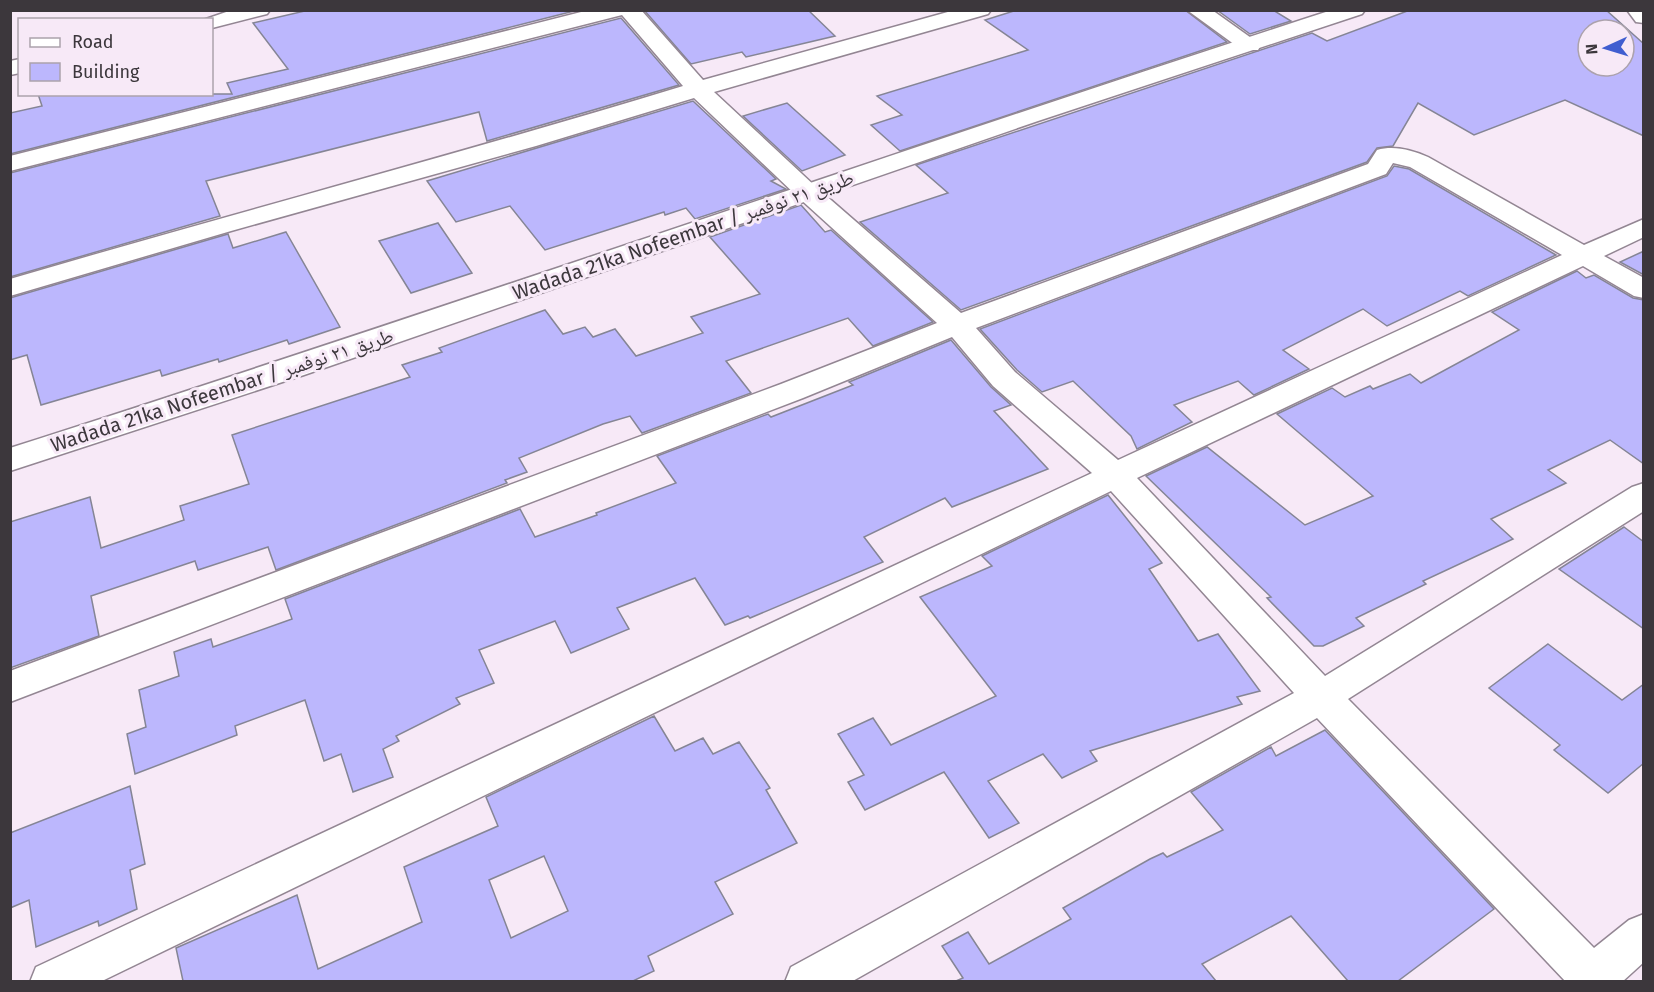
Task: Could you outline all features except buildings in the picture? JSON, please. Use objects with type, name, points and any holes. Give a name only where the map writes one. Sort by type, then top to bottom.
[{"type":"street","points":[[213,22],[260,10]]},
{"type":"street","points":[[10,164],[616,10]]},
{"type":"street","points":[[629,10],[698,89],[807,192],[957,325],[1004,379],[1115,475],[1321,698],[1592,980],[1644,934]]},
{"type":"street","points":[[10,288],[222,225],[527,141],[946,14],[981,10]]},
{"type":"street","points":[[1197,10],[1250,45]]},
{"type":"street","name":"Wadada 21ka Nofeembar / طريق ٢١ نوفمبر","points":[[10,460],[293,368],[807,192],[1356,10]]},
{"type":"street","points":[[1637,10],[1644,18]]},
{"type":"street","points":[[10,687],[792,391],[957,325],[1377,169],[1386,155],[1407,157],[1419,162],[1644,290]]},
{"type":"street","points":[[52,981],[1115,475],[1580,255],[1644,227]]},
{"type":"street","points":[[807,981],[1321,698],[1644,495]]}]
